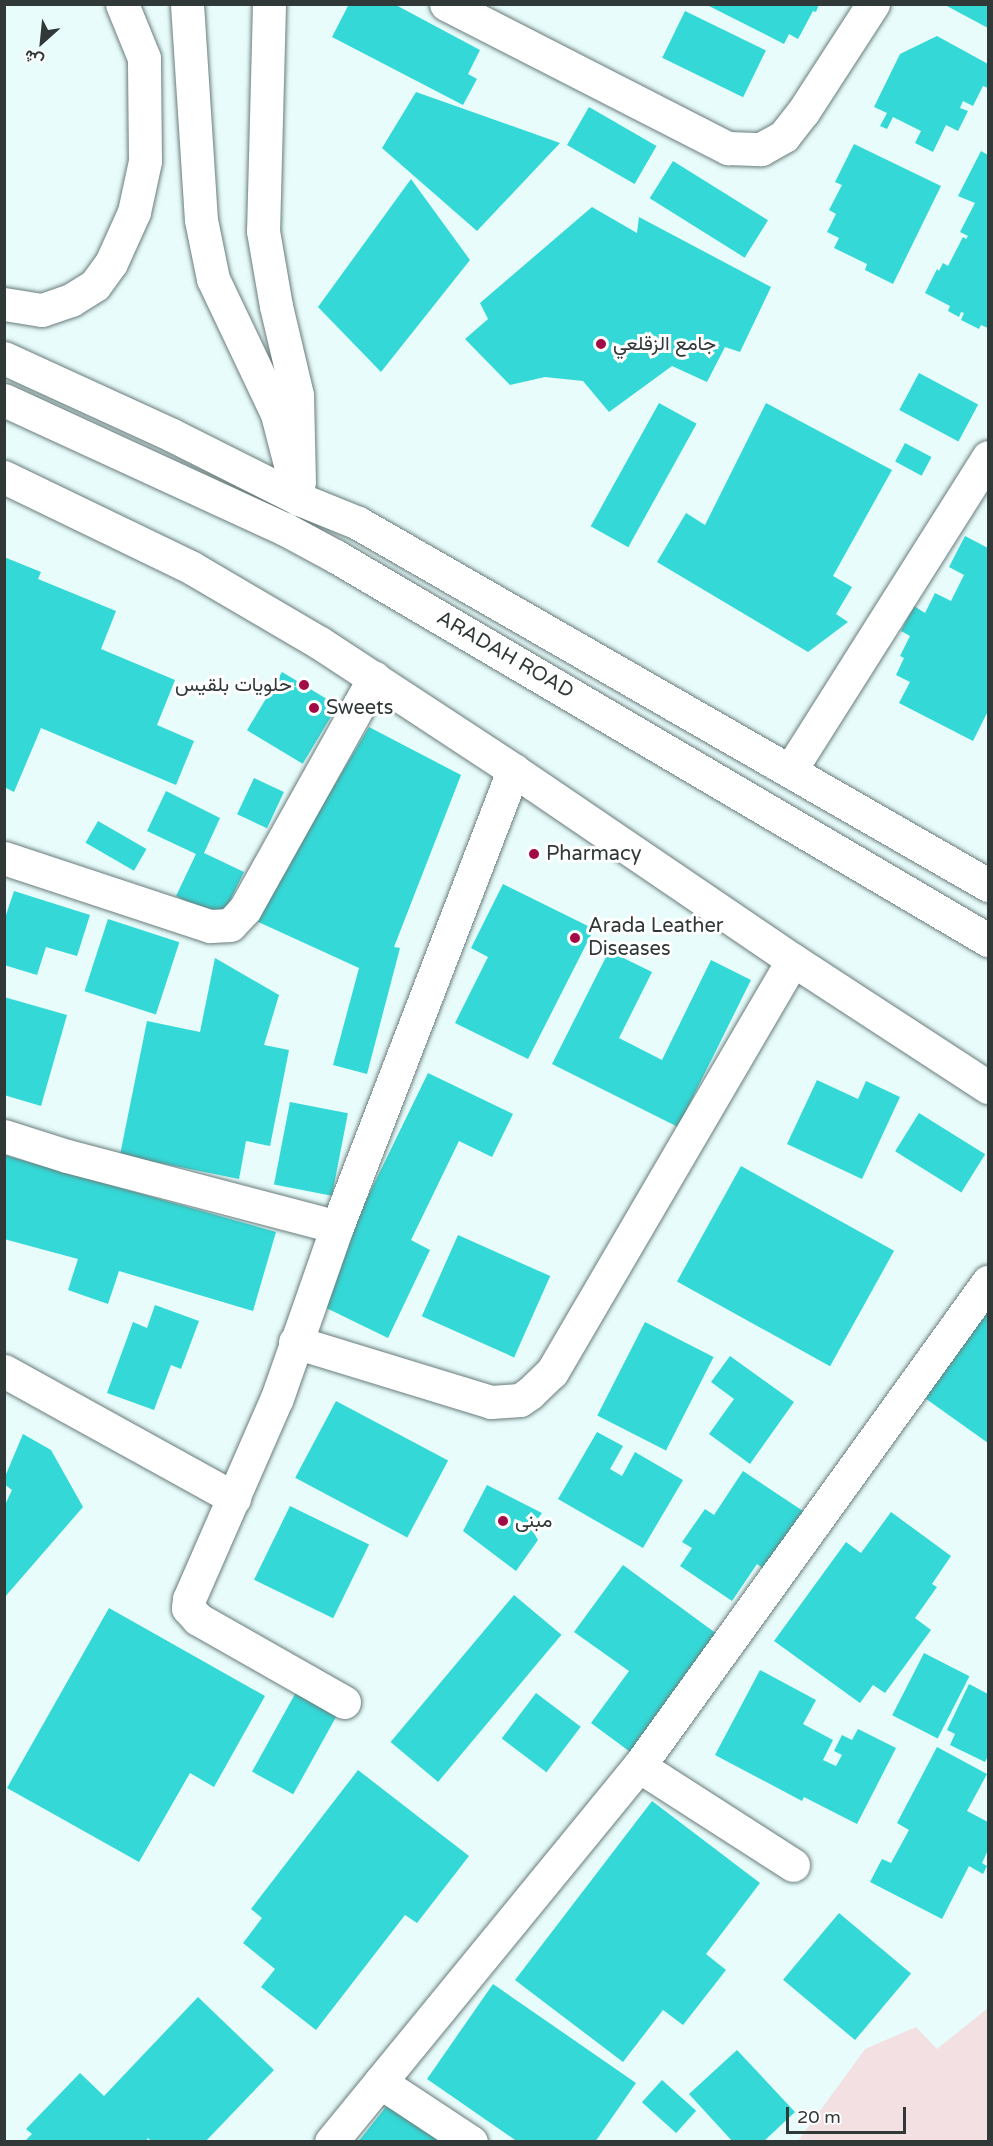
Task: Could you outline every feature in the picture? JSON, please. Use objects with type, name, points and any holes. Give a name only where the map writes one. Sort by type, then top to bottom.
[{"type":"main road","points":[[4,304],[42,310],[70,300],[94,285],[111,263],[134,213],[145,161],[144,58],[122,4]]},
{"type":"main road","points":[[187,4],[201,220],[213,279],[277,414],[299,499]]},
{"type":"main road","points":[[269,4],[263,231],[276,306],[297,395],[299,499],[285,529]]},
{"type":"main road","points":[[446,4],[728,147],[761,148],[784,136],[873,4]]},
{"type":"main road","points":[[4,357],[172,435],[299,499],[358,523],[988,885]]},
{"type":"main road","name":"ARADAH ROAD","points":[[4,400],[285,529],[560,687],[988,940]]},
{"type":"main road","points":[[791,770],[988,457]]},
{"type":"main road","points":[[4,477],[192,568],[320,643],[988,1088]]},
{"type":"main road","points":[[4,858],[210,926],[230,924],[245,909],[374,678]]},
{"type":"main road","points":[[344,1702],[198,1619],[188,1608],[194,1584],[277,1398],[337,1227],[513,770]]},
{"type":"main road","points":[[295,1342],[490,1402],[520,1400],[530,1393],[552,1372],[793,960]]},
{"type":"main road","points":[[4,1136],[67,1156],[337,1227]]},
{"type":"main road","points":[[331,2142],[639,1766],[988,1282]]},
{"type":"main road","points":[[4,1371],[234,1497]]},
{"type":"main road","points":[[639,1766],[793,1865]]},
{"type":"main road","points":[[380,2082],[471,2142]]},
{"type":"shaded area","points":[[988,2008],[988,2141],[798,2141],[865,2049],[916,2027],[937,2049]]},
{"type":"building","points":[[349,4],[394,4],[480,50],[468,74],[477,79],[463,105],[332,37]]},
{"type":"building","points":[[705,4],[819,4],[798,39],[789,34],[784,44]]},
{"type":"building","points":[[945,5],[988,5],[988,28]]},
{"type":"building","points":[[685,11],[766,50],[743,97],[662,58]]},
{"type":"building","points":[[937,36],[988,64],[988,88],[983,86],[973,106],[963,101],[960,108],[968,111],[958,131],[946,125],[933,152],[915,143],[921,131],[893,117],[887,129],[880,126],[887,113],[874,107],[900,54]]},
{"type":"building","points":[[416,92],[560,143],[477,231],[382,148]]},
{"type":"building","points":[[589,107],[657,146],[635,184],[567,145]]},
{"type":"building","points":[[854,144],[941,186],[893,284],[865,270],[867,264],[834,248],[839,238],[827,232],[836,214],[829,210],[842,185],[835,182]]},
{"type":"building","points":[[981,151],[988,155],[988,328],[981,325],[979,329],[961,320],[964,313],[961,312],[959,317],[948,311],[950,306],[925,293],[937,269],[939,271],[943,263],[948,266],[963,237],[966,239],[968,236],[960,232],[975,203],[958,196]]},
{"type":"building","points":[[673,161],[768,220],[745,258],[650,198]]},
{"type":"building","points":[[411,179],[470,260],[381,372],[318,307]]},
{"type":"building","points":[[592,207],[637,233],[639,217],[771,287],[740,352],[725,347],[707,382],[672,366],[609,412],[583,381],[545,377],[510,385],[465,339],[488,319],[480,303]]},
{"type":"building","points":[[919,373],[978,404],[958,442],[899,410]]},
{"type":"building","points":[[659,403],[697,424],[628,547],[591,526]]},
{"type":"building","points":[[766,403],[892,470],[833,576],[852,587],[836,614],[848,622],[808,652],[657,562],[686,513],[705,525]]},
{"type":"building","points":[[905,443],[931,457],[922,476],[895,462]]},
{"type":"building","points":[[965,536],[988,548],[988,711],[973,741],[899,703],[910,682],[896,675],[904,658],[900,656],[910,636],[901,631],[914,606],[925,613],[935,593],[951,601],[964,575],[949,567]]},
{"type":"building","points":[[4,557],[41,572],[38,579],[116,611],[101,649],[175,680],[157,725],[194,741],[176,785],[41,728],[14,792],[4,787]]},
{"type":"building","points":[[282,672],[338,705],[303,764],[247,730]]},
{"type":"building","points":[[369,727],[461,775],[394,947],[400,948],[367,1074],[333,1065],[359,968],[254,920]]},
{"type":"building","points":[[254,778],[284,792],[267,828],[237,814]]},
{"type":"building","points":[[166,791],[220,818],[204,853],[244,872],[221,919],[176,896],[196,854],[147,831]]},
{"type":"building","points":[[98,821],[146,849],[134,871],[86,843]]},
{"type":"building","points":[[503,884],[594,929],[528,1059],[455,1023],[488,957],[471,948]]},
{"type":"building","points":[[14,891],[90,915],[77,956],[46,947],[37,975],[4,965],[4,921]]},
{"type":"building","points":[[108,919],[179,942],[156,1014],[85,991]]},
{"type":"building","points":[[609,951],[652,972],[619,1038],[662,1060],[711,960],[751,980],[678,1127],[552,1064]]},
{"type":"building","points":[[215,958],[279,995],[264,1045],[289,1050],[270,1146],[246,1141],[239,1179],[120,1155],[147,1021],[200,1032]]},
{"type":"building","points":[[4,997],[67,1015],[41,1106],[4,1095]]},
{"type":"building","points":[[428,1073],[513,1114],[492,1157],[459,1141],[411,1240],[430,1250],[388,1338],[316,1303]]},
{"type":"building","points":[[817,1080],[858,1099],[866,1081],[900,1097],[862,1179],[787,1144]]},
{"type":"building","points":[[290,1102],[348,1113],[332,1196],[274,1184]]},
{"type":"building","points":[[919,1113],[985,1154],[961,1192],[895,1151]]},
{"type":"building","points":[[4,1155],[276,1232],[253,1311],[119,1271],[108,1304],[68,1290],[78,1259],[4,1239]]},
{"type":"building","points":[[741,1166],[894,1251],[830,1366],[677,1281]]},
{"type":"building","points":[[458,1235],[550,1276],[514,1357],[422,1316]]},
{"type":"building","points":[[988,1302],[988,1443],[922,1396]]},
{"type":"building","points":[[155,1305],[199,1321],[181,1369],[171,1365],[154,1410],[107,1393],[133,1322],[147,1328]]},
{"type":"building","points":[[645,1322],[714,1357],[666,1451],[597,1416]]},
{"type":"building","points":[[730,1356],[794,1402],[750,1464],[709,1434],[734,1399],[711,1382]]},
{"type":"building","points":[[336,1401],[448,1461],[407,1537],[295,1478]]},
{"type":"building","points":[[597,1432],[623,1446],[610,1469],[622,1476],[635,1452],[683,1480],[643,1548],[558,1499]]},
{"type":"building","points":[[23,1434],[51,1450],[83,1507],[4,1598],[4,1507],[12,1490],[4,1484],[4,1479]]},
{"type":"building","points":[[743,1471],[806,1513],[767,1571],[757,1564],[732,1601],[680,1566],[692,1548],[682,1542],[705,1509],[714,1515]]},
{"type":"building","name":"مبنى","points":[[487,1485],[542,1513],[531,1528],[538,1540],[516,1571],[463,1531]]},
{"type":"building","points":[[290,1506],[369,1545],[333,1618],[254,1580]]},
{"type":"building","points":[[891,1512],[951,1556],[932,1584],[937,1587],[915,1618],[931,1630],[885,1693],[873,1685],[860,1703],[774,1641],[846,1542],[861,1553]]},
{"type":"building","points":[[623,1565],[721,1637],[633,1754],[591,1723],[629,1671],[574,1632]]},
{"type":"building","points":[[514,1595],[561,1635],[438,1782],[391,1742]]},
{"type":"building","points":[[109,1608],[265,1696],[214,1787],[190,1773],[139,1862],[7,1788]]},
{"type":"building","points":[[924,1653],[969,1676],[938,1739],[892,1715]]},
{"type":"building","points":[[760,1670],[816,1700],[803,1724],[833,1740],[823,1760],[836,1766],[842,1755],[834,1751],[842,1735],[852,1740],[858,1729],[896,1748],[857,1824],[804,1797],[802,1801],[715,1755]]},
{"type":"building","points":[[969,1684],[988,1694],[988,1756],[985,1762],[950,1745],[955,1734],[947,1730]]},
{"type":"building","points":[[300,1685],[341,1708],[293,1794],[252,1772]]},
{"type":"building","points":[[536,1693],[581,1727],[546,1772],[502,1739]]},
{"type":"building","points":[[937,1747],[987,1774],[967,1811],[988,1822],[988,1850],[982,1863],[987,1866],[983,1874],[969,1866],[942,1919],[870,1882],[882,1859],[891,1863],[909,1830],[897,1823]]},
{"type":"building","points":[[358,1770],[469,1856],[417,1923],[405,1915],[316,2030],[261,1987],[275,1969],[243,1943],[262,1918],[251,1909]]},
{"type":"building","points":[[652,1801],[760,1883],[706,1954],[726,1970],[683,2025],[663,2010],[623,2062],[515,1980]]},
{"type":"building","points":[[839,1913],[911,1973],[855,2040],[783,1980]]},
{"type":"building","points":[[493,1984],[636,2083],[595,2142],[518,2142],[427,2079]]},
{"type":"building","points":[[198,1997],[274,2070],[205,2142],[152,2142],[148,2138],[145,2142],[24,2142],[32,2134],[26,2129],[80,2073],[104,2096]]},
{"type":"building","points":[[737,2050],[795,2112],[763,2142],[733,2142],[689,2094]]},
{"type":"building","points":[[662,2080],[696,2111],[676,2133],[642,2102]]},
{"type":"building","points":[[393,2098],[445,2142],[358,2142]]},
{"type":"place","name":"جامع الزقلعي","points":[[601,344]]},
{"type":"place","name":"حلويات بلقيس","points":[[304,685]]},
{"type":"place","name":"Sweets","points":[[314,708]]},
{"type":"place","name":"Pharmacy","points":[[534,854]]},
{"type":"place","name":"Arada Leather Diseases","points":[[575,938]]},
{"type":"place","name":"مبنى","points":[[503,1521]]}]
